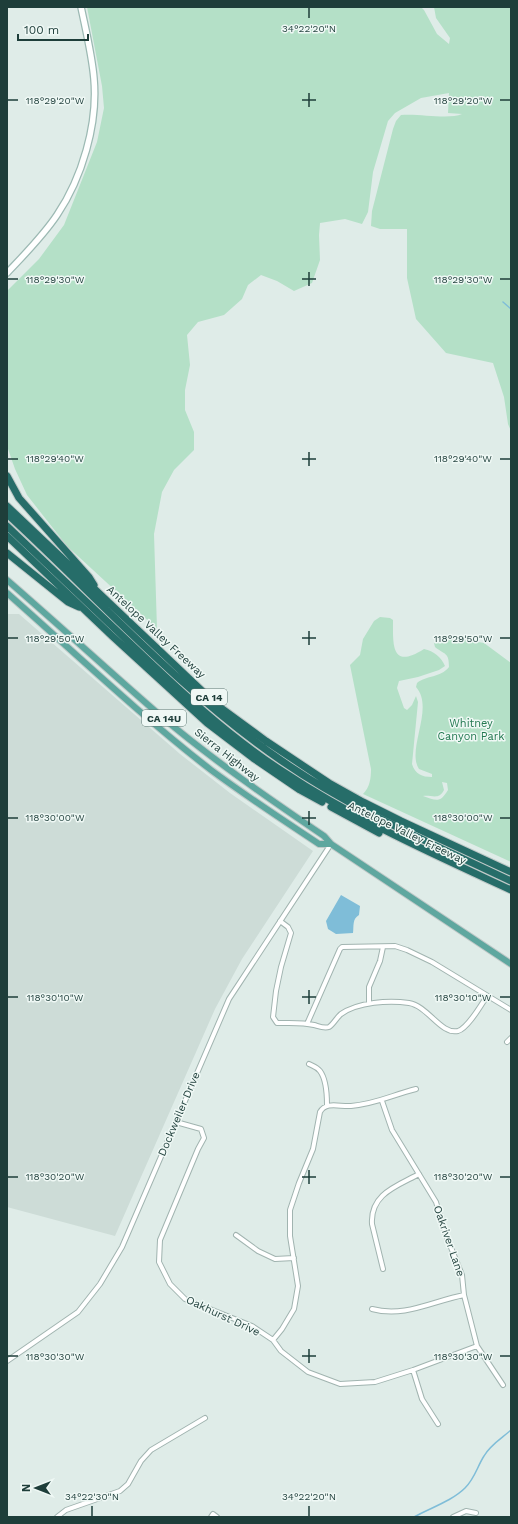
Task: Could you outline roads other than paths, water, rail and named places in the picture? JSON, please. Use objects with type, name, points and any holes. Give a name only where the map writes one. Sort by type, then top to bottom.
[{"type":"highway","points":[[7,476],[19,498],[89,577],[101,596]]},
{"type":"highway","name":"Antelope Valley Freeway","points":[[7,506],[217,705],[287,755],[330,783],[401,821],[511,872]]},
{"type":"highway","points":[[7,514],[200,698],[281,760],[320,786],[361,809],[511,881]]},
{"type":"highway","points":[[7,526],[183,694],[233,736],[282,772],[358,820],[511,890]]},
{"type":"highway","name":"Antelope Valley Freeway","points":[[7,536],[207,723],[253,758],[300,790],[511,895]]},
{"type":"highway","points":[[7,553],[68,602],[84,609]]},
{"type":"main road","points":[[7,273],[44,233],[57,215],[73,187],[86,150],[93,113],[94,80],[81,7]]},
{"type":"main road","name":"Sierra Highway","points":[[7,580],[163,717],[255,789],[324,836],[331,844],[511,964]]},
{"type":"main road","name":"Sierra Highway","points":[[7,592],[176,742],[212,770],[260,805],[319,844],[331,844]]},
{"type":"street","name":"Dockweiler Drive","points":[[7,1361],[78,1312],[100,1284],[122,1247],[229,999],[331,844]]},
{"type":"street","points":[[280,921],[288,927],[291,933],[281,967],[273,1017],[277,1023],[307,1024],[329,1027],[343,1013],[356,1006],[369,1003],[405,1003],[415,1004],[446,1029],[456,1031],[465,1027],[487,996]]},
{"type":"street","points":[[307,1024],[341,947],[395,946],[432,962],[511,1010]]},
{"type":"street","points":[[369,1003],[369,986],[380,961],[383,947]]},
{"type":"street","points":[[507,1042],[511,1038]]},
{"type":"street","points":[[309,1064],[316,1067],[320,1072],[327,1095],[327,1105]]},
{"type":"street","points":[[273,1340],[282,1329],[294,1309],[298,1286],[290,1236],[290,1210],[299,1182],[313,1149],[322,1107],[327,1105],[366,1105],[382,1101],[396,1094],[416,1089]]},
{"type":"street","name":"Oakriver Lane","points":[[382,1101],[392,1130],[436,1202],[446,1235],[462,1275],[464,1295],[477,1346],[503,1385]]},
{"type":"street","name":"Oakhurst Drive","points":[[176,1122],[201,1129],[204,1138],[160,1240],[159,1262],[170,1284],[185,1300],[252,1326],[273,1340],[281,1350],[308,1372],[340,1384],[375,1382],[413,1370],[477,1346]]},
{"type":"street","points":[[383,1269],[371,1218],[374,1206],[384,1193],[419,1174]]},
{"type":"street","points":[[236,1235],[258,1251],[275,1259],[294,1258]]},
{"type":"street","points":[[372,1309],[382,1312],[401,1312],[464,1295]]},
{"type":"street","points":[[413,1370],[422,1399],[438,1424]]},
{"type":"street","points":[[57,1517],[66,1510],[120,1491],[128,1484],[141,1461],[151,1450],[205,1418]]},
{"type":"street","points":[[453,1517],[466,1511],[476,1513]]},
{"type":"water","points":[[341,895],[360,906],[359,915],[354,921],[353,933],[336,934],[328,929],[326,921]]},
{"type":"waterway","points":[[503,302],[511,309]]},
{"type":"waterway","points":[[414,1517],[460,1493],[471,1480],[487,1452],[511,1430]]},
{"type":"park label","name":"Whitney Canyon Park","points":[[471,729]]}]
